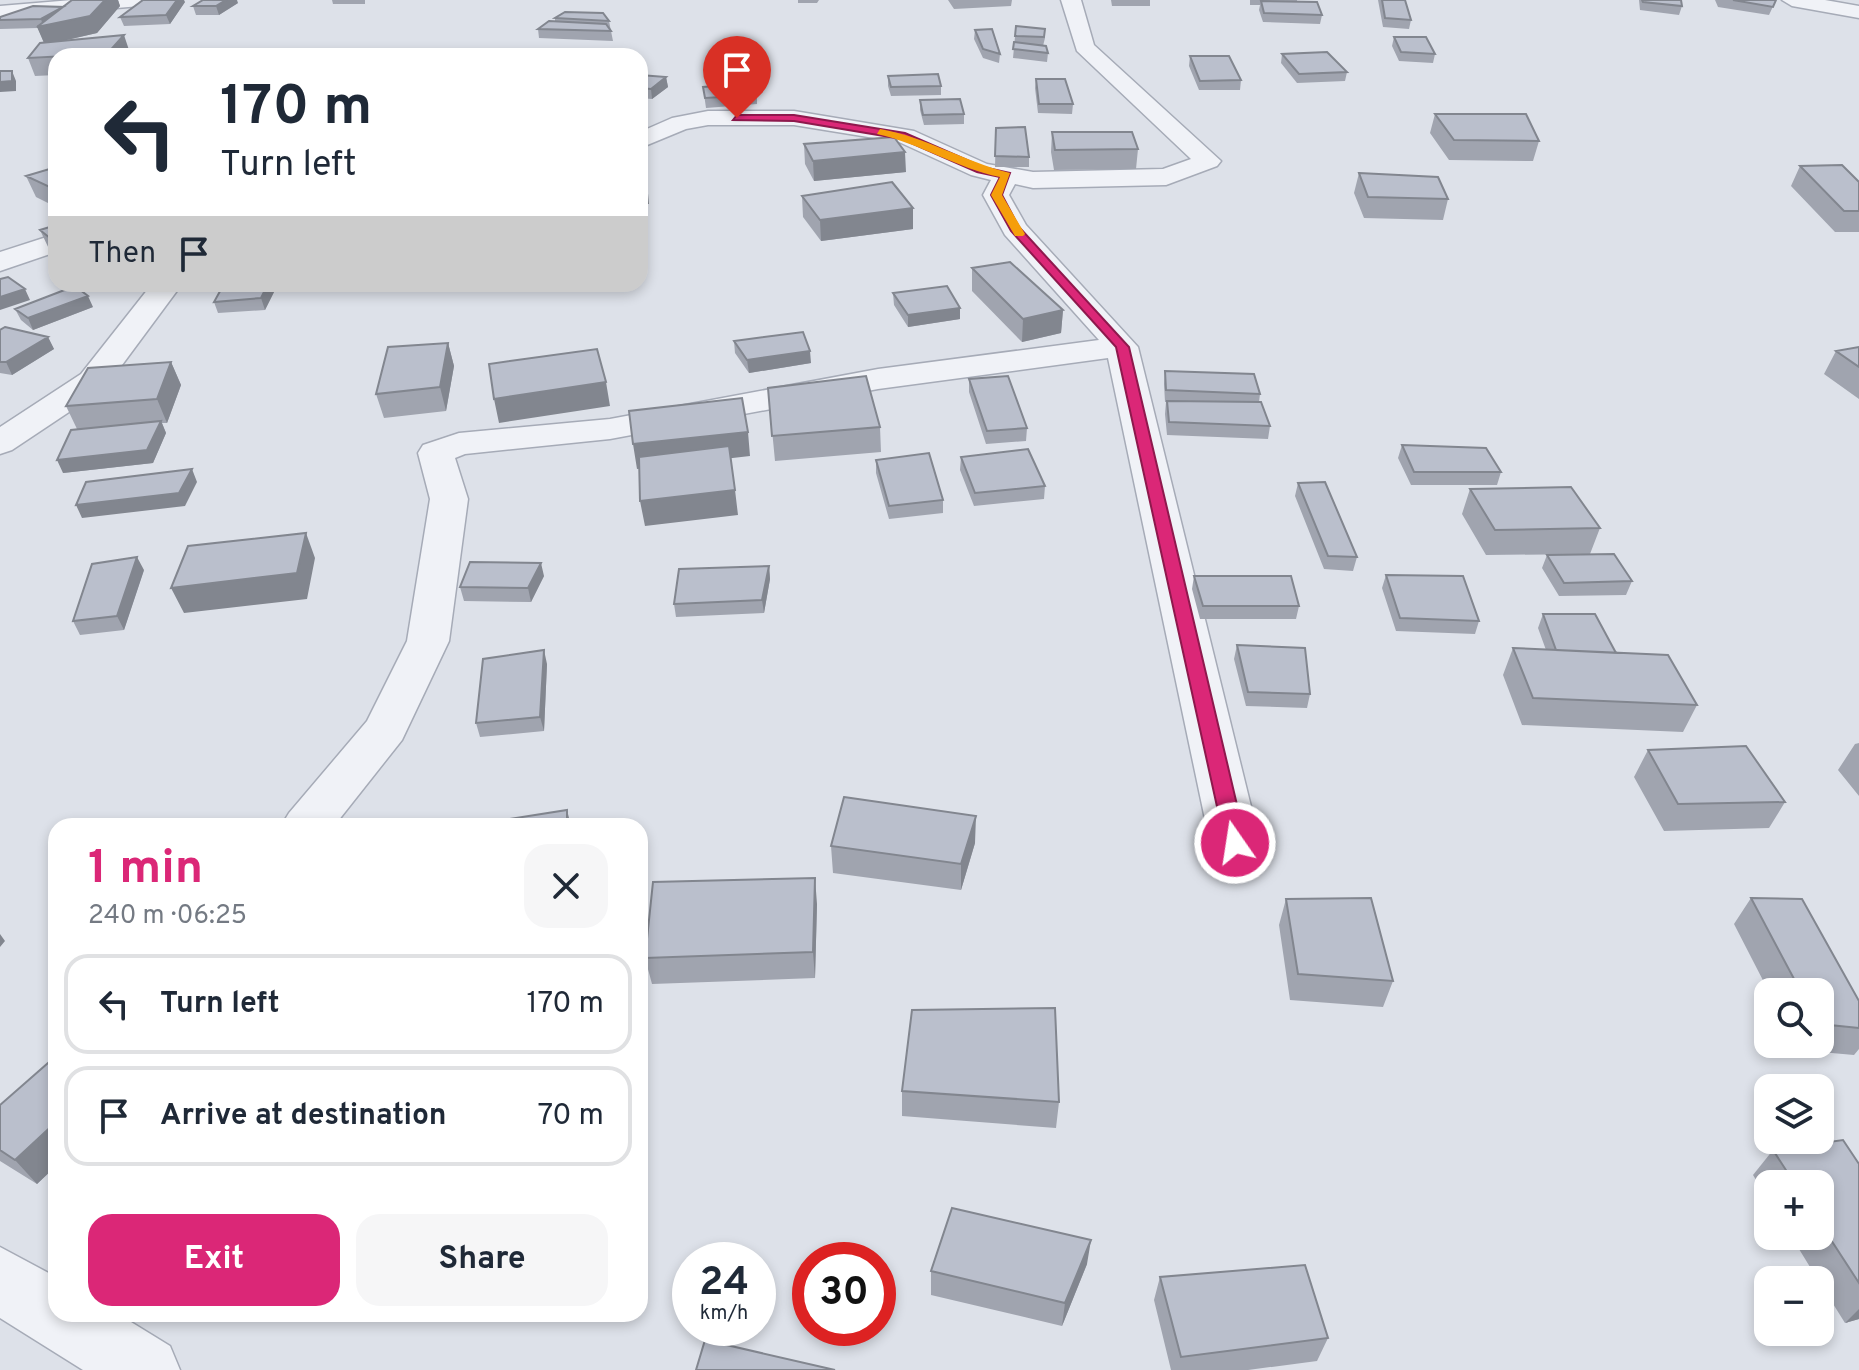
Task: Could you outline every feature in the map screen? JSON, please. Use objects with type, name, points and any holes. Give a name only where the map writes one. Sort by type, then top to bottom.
[{"type":"street","points":[[0,12],[140,0]]},
{"type":"street","points":[[648,137],[680,123],[708,118],[794,118],[905,136],[980,170],[1033,180],[1166,177],[1208,161],[1084,47],[1071,0]]},
{"type":"street","points":[[1792,0],[1859,12]]},
{"type":"street","points":[[1007,175],[996,195],[1015,229],[1122,347],[1235,843]]},
{"type":"street","points":[[0,262],[48,245]]},
{"type":"street","points":[[0,443],[93,381],[161,292]]},
{"type":"street","points":[[313,818],[386,729],[428,641],[449,499],[436,453],[459,444],[610,429],[878,379],[1122,347]]},
{"type":"street","points":[[0,1280],[48,1310]]},
{"type":"street","points":[[68,1322],[146,1370]]},
{"type":"building","points":[[72,0],[105,0],[90,16],[37,27]]},
{"type":"building","points":[[143,0],[177,0],[166,15],[120,17]]},
{"type":"building","points":[[203,0],[226,0],[216,6],[193,6]]},
{"type":"building","points":[[1382,0],[1405,0],[1411,20],[1385,18]]},
{"type":"building","points":[[1681,0],[1682,6],[1643,2]]},
{"type":"building","points":[[1733,0],[1776,0],[1773,7]]},
{"type":"building","points":[[1261,1],[1317,2],[1322,15],[1264,13]]},
{"type":"building","points":[[33,6],[63,7],[41,19],[0,20],[0,17]]},
{"type":"building","points":[[565,12],[603,13],[609,21],[555,18]]},
{"type":"building","points":[[549,21],[606,24],[611,31],[538,29]]},
{"type":"building","points":[[1016,26],[1045,29],[1044,37],[1015,36]]},
{"type":"building","points":[[992,29],[1000,54],[983,49],[975,30]]},
{"type":"building","points":[[124,35],[112,48],[48,48],[48,57],[28,58],[40,43]]},
{"type":"building","points":[[1394,37],[1426,37],[1435,54],[1401,52]]},
{"type":"building","points":[[1014,42],[1046,46],[1048,53],[1013,49]]},
{"type":"building","points":[[1327,52],[1347,72],[1299,74],[1282,54]]},
{"type":"building","points":[[1190,56],[1229,56],[1241,80],[1200,81]]},
{"type":"building","points":[[0,71],[12,71],[12,81],[0,82]]},
{"type":"building","points":[[938,74],[941,86],[891,87],[888,76]]},
{"type":"building","points":[[648,76],[666,77],[648,89]]},
{"type":"building","points":[[1036,79],[1065,79],[1073,104],[1039,104]]},
{"type":"building","points":[[753,83],[757,95],[705,98],[703,87]]},
{"type":"building","points":[[960,99],[964,114],[923,115],[920,100]]},
{"type":"building","points":[[1435,114],[1526,114],[1539,141],[1454,140]]},
{"type":"building","points":[[1025,127],[1029,157],[995,156],[996,128]]},
{"type":"building","points":[[1052,132],[1132,132],[1138,149],[1055,150]]},
{"type":"building","points":[[894,137],[905,152],[813,161],[804,144]]},
{"type":"building","points":[[1842,165],[1859,182],[1859,211],[1844,211],[1800,166]]},
{"type":"building","points":[[48,169],[48,186],[26,176]]},
{"type":"building","points":[[1359,173],[1438,177],[1448,199],[1368,197]]},
{"type":"building","points":[[892,182],[913,208],[820,220],[802,196]]},
{"type":"building","points":[[1010,262],[1063,310],[1023,319],[972,268]]},
{"type":"building","points":[[8,277],[25,289],[0,297],[0,279]]},
{"type":"building","points":[[947,286],[960,308],[908,315],[893,293]]},
{"type":"building","points":[[59,292],[83,292],[88,296],[28,318],[15,309]]},
{"type":"building","points":[[220,292],[264,292],[261,298],[214,302]]},
{"type":"building","points":[[5,327],[48,337],[6,362],[0,362],[0,330]]},
{"type":"building","points":[[803,332],[810,351],[747,360],[734,341]]},
{"type":"building","points":[[448,343],[440,387],[376,394],[388,347]]},
{"type":"building","points":[[1859,347],[1859,367],[1836,351]]},
{"type":"building","points":[[597,349],[606,382],[494,399],[489,364]]},
{"type":"building","points":[[171,362],[157,399],[66,406],[88,368]]},
{"type":"building","points":[[1165,371],[1254,374],[1260,394],[1166,390]]},
{"type":"building","points":[[866,376],[880,427],[772,436],[768,388]]},
{"type":"building","points":[[1008,376],[1027,428],[987,431],[969,379]]},
{"type":"building","points":[[742,398],[748,432],[633,444],[629,411]]},
{"type":"building","points":[[1167,401],[1261,402],[1270,426],[1169,422]]},
{"type":"building","points":[[161,421],[147,450],[57,460],[71,430]]},
{"type":"building","points":[[1402,445],[1486,448],[1501,472],[1414,472]]},
{"type":"building","points":[[729,446],[735,490],[640,501],[639,457]]},
{"type":"building","points":[[1028,449],[1045,486],[975,493],[961,457]]},
{"type":"building","points":[[929,453],[943,500],[889,506],[876,460]]},
{"type":"building","points":[[192,469],[179,493],[76,505],[86,482]]},
{"type":"building","points":[[1325,482],[1357,557],[1328,556],[1298,483]]},
{"type":"building","points":[[1571,487],[1600,528],[1495,530],[1470,489]]},
{"type":"building","points":[[306,533],[297,573],[171,588],[188,546]]},
{"type":"building","points":[[1614,554],[1632,581],[1564,583],[1547,555]]},
{"type":"building","points":[[137,557],[117,616],[73,621],[92,564]]},
{"type":"building","points":[[470,562],[541,563],[528,588],[460,587]]},
{"type":"building","points":[[769,566],[762,600],[674,604],[679,569]]},
{"type":"building","points":[[1386,575],[1463,576],[1479,621],[1400,618]]},
{"type":"building","points":[[1194,576],[1291,576],[1299,606],[1203,606]]},
{"type":"building","points":[[1543,614],[1595,614],[1616,653],[1556,650]]},
{"type":"building","points":[[1237,645],[1305,648],[1310,694],[1248,692]]},
{"type":"building","points":[[1513,648],[1668,655],[1697,705],[1533,698]]},
{"type":"building","points":[[544,650],[540,717],[476,723],[483,659]]},
{"type":"building","points":[[1746,746],[1785,802],[1678,804],[1648,750]]},
{"type":"building","points":[[844,797],[976,816],[961,864],[831,846]]},
{"type":"building","points":[[567,810],[567,818],[516,818]]},
{"type":"building","points":[[815,878],[813,952],[648,958],[653,882]]},
{"type":"building","points":[[1371,898],[1393,981],[1298,974],[1286,899]]},
{"type":"building","points":[[1751,898],[1802,899],[1859,1001],[1859,1028],[1834,1025],[1834,978],[1794,978]]},
{"type":"building","points":[[1055,1008],[1059,1102],[902,1091],[912,1010]]},
{"type":"building","points":[[48,1063],[48,1129],[15,1160],[0,1150],[0,1105]]},
{"type":"building","points":[[1843,1140],[1859,1164],[1859,1283],[1834,1245],[1834,1170],[1786,1170],[1776,1154],[1834,1154],[1834,1141]]},
{"type":"building","points":[[952,1208],[1091,1240],[1065,1303],[931,1271]]},
{"type":"building","points":[[1305,1265],[1328,1338],[1181,1357],[1160,1277]]},
{"type":"building","points":[[703,1346],[731,1346],[835,1370],[696,1370]]},
{"type":"slow traffic","points":[[880,132],[905,136],[980,170],[1007,175],[996,195],[1019,234]]},
{"type":"route","points":[[737,118],[794,118],[905,136],[980,170],[1007,175],[996,195],[1015,229],[1122,347],[1235,843]]}]
